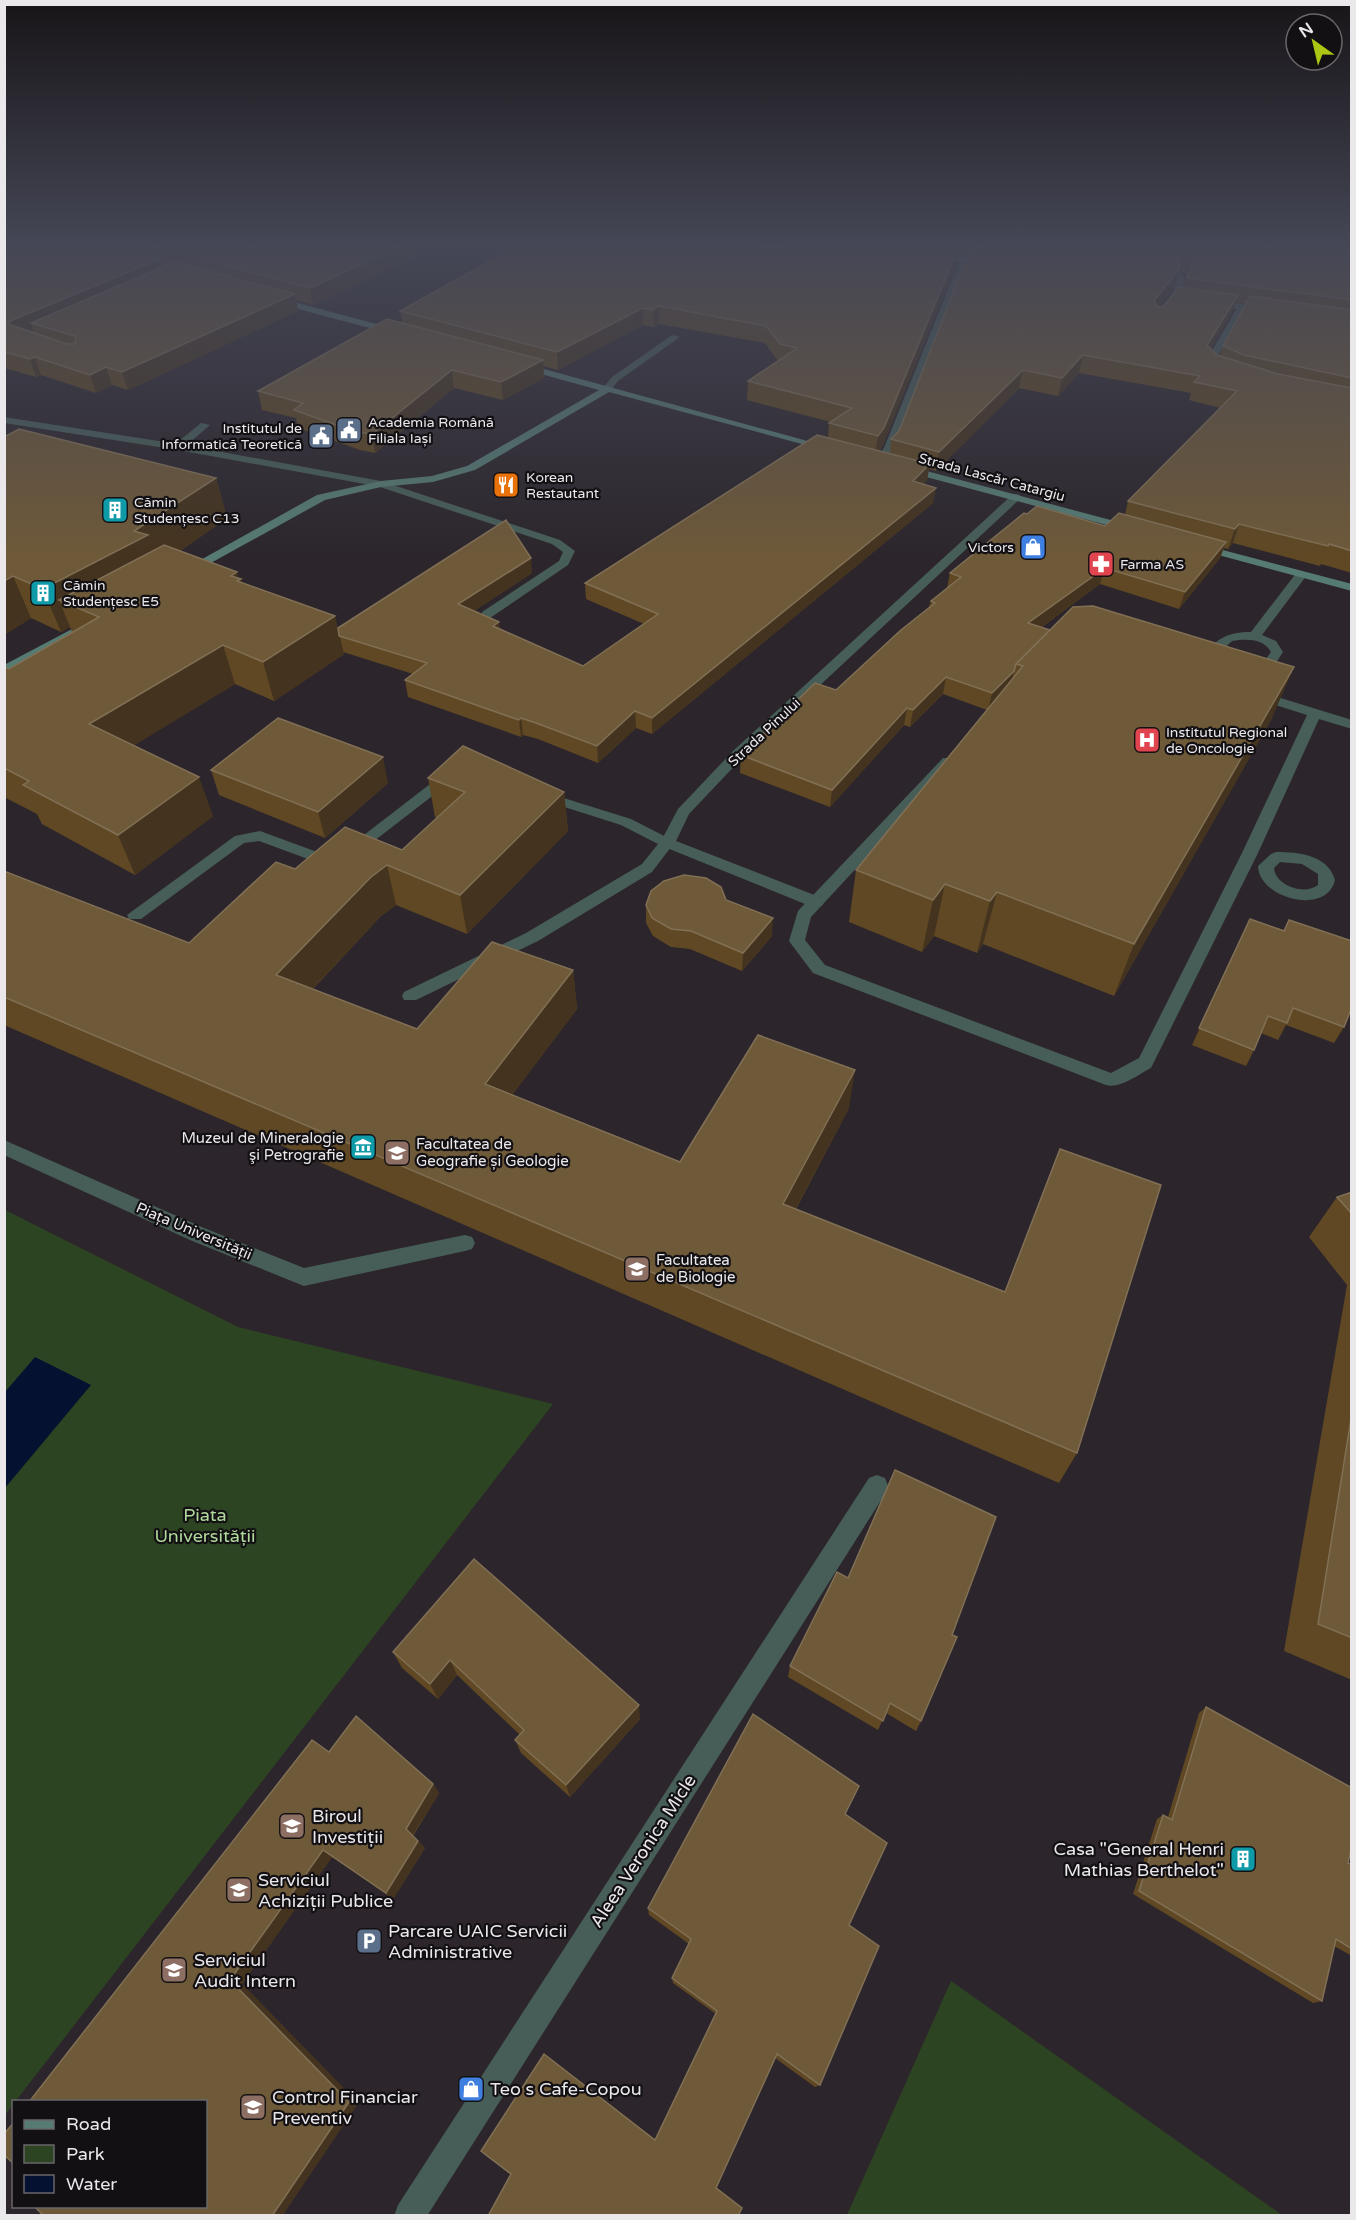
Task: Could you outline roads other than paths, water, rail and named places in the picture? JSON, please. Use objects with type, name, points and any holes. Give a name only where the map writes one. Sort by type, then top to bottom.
[{"type":"street","points":[[169,581],[321,496],[381,484],[433,479],[471,468],[607,388],[615,379],[657,350]]},
{"type":"street","points":[[878,461],[889,449],[928,350]]},
{"type":"street","points":[[1217,350],[1209,364],[1224,374]]},
{"type":"street","points":[[515,364],[844,452]]},
{"type":"street","points":[[4,420],[178,447],[381,484],[556,542],[569,551],[564,563],[486,615]]},
{"type":"street","points":[[178,447],[205,426]]},
{"type":"street","name":"Strada Lascăr Catargiu","points":[[867,458],[1141,531]]},
{"type":"street","name":"Strada Pinului","points":[[410,996],[532,937],[647,868],[666,843],[683,812],[738,754],[1016,497]]},
{"type":"street","points":[[1187,544],[1352,588]]},
{"type":"street","points":[[1255,636],[1301,575]]},
{"type":"street","points":[[4,670],[87,625]]},
{"type":"street","points":[[1214,676],[1210,670],[1209,657],[1220,640],[1236,636],[1255,636],[1276,647],[1277,652],[1249,692],[1352,726]]},
{"type":"street","points":[[958,751],[804,915],[797,941],[819,969],[1112,1080],[1145,1062],[1250,853],[1314,714]]},
{"type":"street","points":[[135,915],[240,839],[260,836],[327,861],[347,855],[448,777],[466,775]]},
{"type":"street","points":[[528,791],[626,822],[666,843],[816,902]]},
{"type":"street","points":[[1250,853],[1270,861]]},
{"type":"street","name":"Piața Universității","points":[[4,1148],[197,1234],[304,1277],[465,1243]]},
{"type":"street","name":"Aleea Veronica Micle","points":[[409,2216],[877,1486]]},
{"type":"water","points":[[35,1357],[91,1385],[5,1488],[5,1392]]},
{"type":"place","name":"Academia Română Filiala Iași","points":[[349,430]]},
{"type":"place","name":"Institutul de Informatică Teoretică","points":[[321,436]]},
{"type":"place","name":"Korean Restautant","points":[[506,485]]},
{"type":"place","name":"Cămin Studențesc C13","points":[[115,510]]},
{"type":"place","name":"Victors","points":[[1033,547]]},
{"type":"place","name":"Farma AS","points":[[1101,564]]},
{"type":"place","name":"Cămin Studențesc E5","points":[[43,593]]},
{"type":"place","name":"Institutul Regional de Oncologie","points":[[1147,740]]},
{"type":"place","name":"Muzeul de Mineralogie şi Petrografie","points":[[363,1147]]},
{"type":"place","name":"Facultatea de Geografie și Geologie","points":[[397,1153]]},
{"type":"place","name":"Facultatea de Biologie","points":[[637,1269]]},
{"type":"place","name":"Biroul Investiții","points":[[292,1826]]},
{"type":"place","name":"Casa \"General Henri Mathias Berthelot\"","points":[[1243,1859]]},
{"type":"place","name":"Serviciul Achiziții Publice","points":[[239,1890]]},
{"type":"place","name":"Parcare UAIC Servicii Administrative","points":[[369,1941]]},
{"type":"place","name":"Serviciul Audit Intern","points":[[174,1970]]},
{"type":"place","name":"Teo s Cafe-Copou","points":[[471,2089]]},
{"type":"place","name":"Control Financiar Preventiv","points":[[253,2107]]},
{"type":"park label","name":"Piata Universității","points":[[205,1525]]}]
